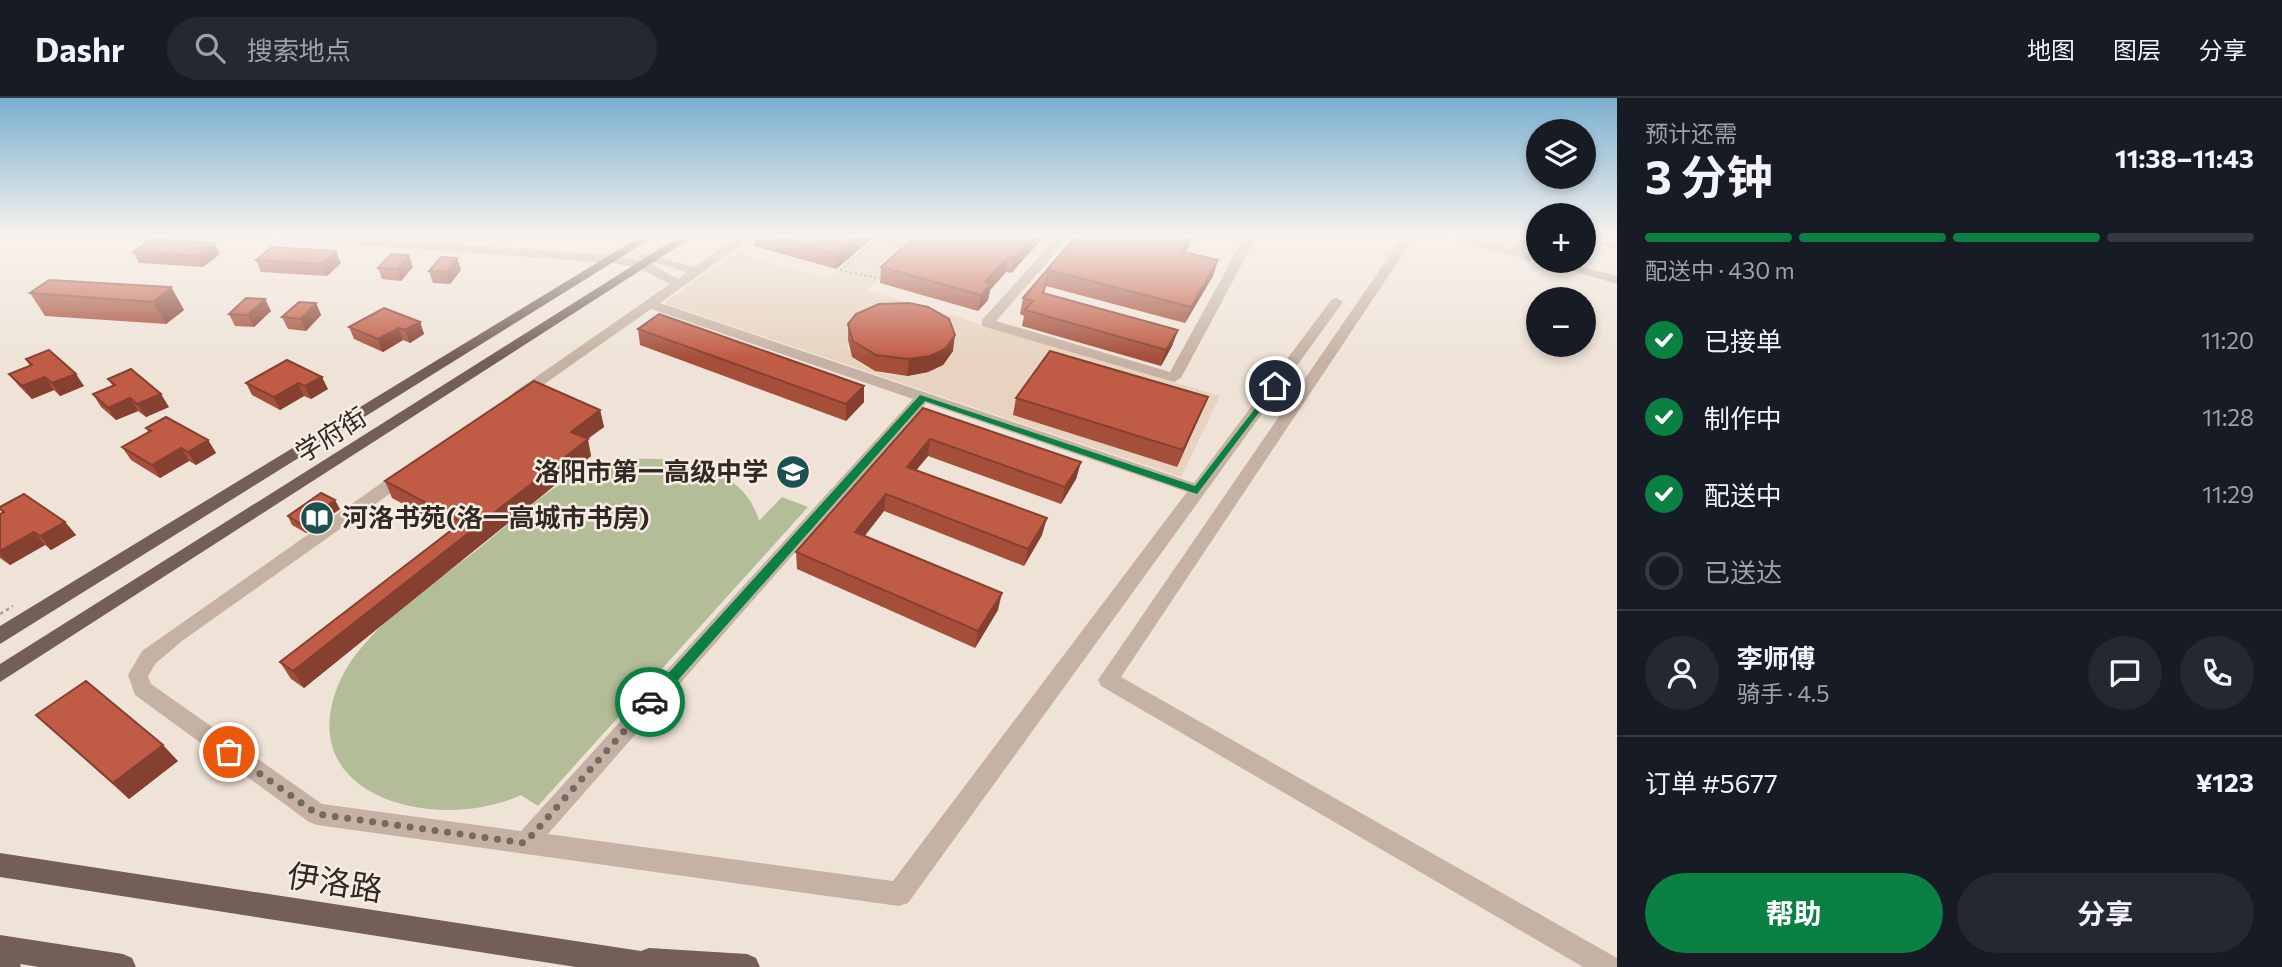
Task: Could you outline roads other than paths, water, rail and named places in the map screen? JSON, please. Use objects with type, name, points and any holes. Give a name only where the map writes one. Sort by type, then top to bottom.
[{"type":"main road","name":"学府街","points":[[0,636],[583,277]]},
{"type":"main road","name":"学府街","points":[[0,674],[624,277]]},
{"type":"main road","name":"伊洛路","points":[[0,865],[660,967]]},
{"type":"main road","points":[[0,948],[123,967]]},
{"type":"main road","points":[[617,959],[747,967]]},
{"type":"main road","points":[[0,965],[8,967]]},
{"type":"street","points":[[668,277],[679,284]]},
{"type":"street","points":[[503,407],[689,277]]},
{"type":"street","points":[[1028,277],[987,323],[1174,378],[1229,277]]},
{"type":"street","points":[[1382,277],[1108,680],[1608,967]]},
{"type":"street","points":[[424,462],[175,636],[149,657],[138,675],[142,689],[317,814],[899,894],[1336,302]]},
{"type":"street","points":[[650,304],[1197,490]]},
{"type":"street","points":[[525,843],[923,397]]},
{"type":"place","name":"洛阳市第一高级中学","points":[[793,472]]},
{"type":"place","name":"河洛书苑(洛一高城市书房)","points":[[317,518]]}]
